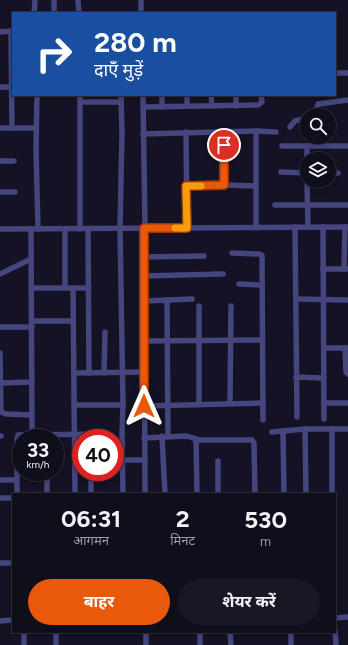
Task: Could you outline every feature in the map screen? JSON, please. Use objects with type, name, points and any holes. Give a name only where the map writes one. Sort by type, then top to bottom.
[{"type":"street","points":[[34,12],[35,0]]},
{"type":"street","points":[[54,0],[54,12]]},
{"type":"street","points":[[78,0],[79,12]]},
{"type":"street","points":[[141,0],[141,12]]},
{"type":"street","points":[[0,32],[12,31],[12,128]]},
{"type":"street","points":[[336,73],[348,73]]},
{"type":"street","points":[[0,87],[12,87]]},
{"type":"street","points":[[37,96],[36,128],[38,229]]},
{"type":"street","points":[[80,96],[80,229]]},
{"type":"street","points":[[121,96],[122,133],[120,228],[123,429]]},
{"type":"street","points":[[143,96],[145,493]]},
{"type":"street","points":[[162,96],[162,106]]},
{"type":"street","points":[[187,96],[187,106]]},
{"type":"street","points":[[211,96],[212,106]]},
{"type":"street","points":[[236,96],[236,106]]},
{"type":"street","points":[[143,107],[259,105],[262,102],[261,96]]},
{"type":"street","points":[[317,108],[318,104],[348,100]]},
{"type":"street","points":[[80,102],[121,102]]},
{"type":"street","points":[[290,127],[295,121],[300,120]]},
{"type":"street","points":[[0,128],[36,128]]},
{"type":"street","points":[[143,134],[225,131],[276,132]]},
{"type":"street","points":[[224,185],[225,131]]},
{"type":"street","points":[[256,131],[256,227]]},
{"type":"street","points":[[186,132],[187,228]]},
{"type":"street","points":[[282,146],[348,146]]},
{"type":"street","points":[[307,146],[307,152]]},
{"type":"street","points":[[0,161],[14,161]]},
{"type":"street","points":[[281,172],[300,173]]},
{"type":"street","points":[[186,186],[256,186]]},
{"type":"street","points":[[307,188],[308,227]]},
{"type":"street","points":[[0,192],[15,192]]},
{"type":"street","points":[[275,205],[348,205]]},
{"type":"street","points":[[295,227],[297,417]]},
{"type":"street","points":[[323,227],[324,420]]},
{"type":"street","points":[[0,229],[346,227],[346,269],[323,269]]},
{"type":"street","points":[[31,229],[32,429]]},
{"type":"street","points":[[65,229],[65,288]]},
{"type":"street","points":[[88,229],[89,373]]},
{"type":"street","points":[[232,253],[261,254],[262,257],[263,420]]},
{"type":"street","points":[[143,257],[204,256]]},
{"type":"street","points":[[0,274],[31,259]]},
{"type":"street","points":[[143,276],[223,274]]},
{"type":"street","points":[[238,284],[262,285]]},
{"type":"street","points":[[31,288],[89,288]]},
{"type":"street","points":[[73,288],[74,429]]},
{"type":"street","points":[[144,301],[192,299]]},
{"type":"street","points":[[296,299],[348,300]]},
{"type":"street","points":[[165,493],[167,300]]},
{"type":"street","points":[[199,306],[199,404]]},
{"type":"street","points":[[230,403],[231,306]]},
{"type":"street","points":[[0,327],[73,322]]},
{"type":"street","points":[[104,372],[105,332]]},
{"type":"street","points":[[144,341],[262,340]]},
{"type":"street","points":[[324,348],[347,348],[346,372],[348,374]]},
{"type":"street","points":[[0,353],[1,412],[6,414],[32,415]]},
{"type":"street","points":[[74,373],[144,372]]},
{"type":"street","points":[[296,377],[324,378]]},
{"type":"street","points":[[1,383],[32,382]]},
{"type":"street","points":[[144,406],[263,403]]},
{"type":"street","points":[[324,403],[348,403]]},
{"type":"street","points":[[74,405],[123,404]]},
{"type":"street","points":[[272,432],[305,429],[348,429]]},
{"type":"street","points":[[305,429],[306,493]]},
{"type":"street","points":[[332,429],[332,493]]},
{"type":"street","points":[[283,431],[284,493]]},
{"type":"street","points":[[144,438],[187,436],[196,439],[249,439],[253,442],[255,493]]},
{"type":"street","points":[[196,439],[197,493]]},
{"type":"street","points":[[124,460],[145,460]]},
{"type":"street","points":[[218,461],[218,493]]},
{"type":"street","points":[[0,480],[12,480]]},
{"type":"street","points":[[16,481],[16,493]]},
{"type":"street","points":[[47,481],[47,493]]},
{"type":"street","points":[[75,481],[75,493]]},
{"type":"street","points":[[91,481],[91,493]]},
{"type":"street","points":[[123,481],[123,493]]},
{"type":"street","points":[[0,498],[12,498]]},
{"type":"street","points":[[0,563],[12,563]]},
{"type":"street","points":[[336,618],[348,617]]},
{"type":"street","points":[[0,620],[12,620]]},
{"type":"street","points":[[24,633],[24,645]]},
{"type":"street","points":[[56,633],[56,645]]},
{"type":"street","points":[[146,633],[146,645]]},
{"type":"street","points":[[200,633],[200,645]]},
{"type":"street","points":[[230,633],[231,645]]},
{"type":"street","points":[[291,633],[291,645]]},
{"type":"street","points":[[335,633],[336,645]]},
{"type":"slow traffic","points":[[175,228],[187,228],[186,186],[201,186]]},
{"type":"route","points":[[144,406],[144,228],[187,228],[186,186],[224,185],[224,145]]}]
